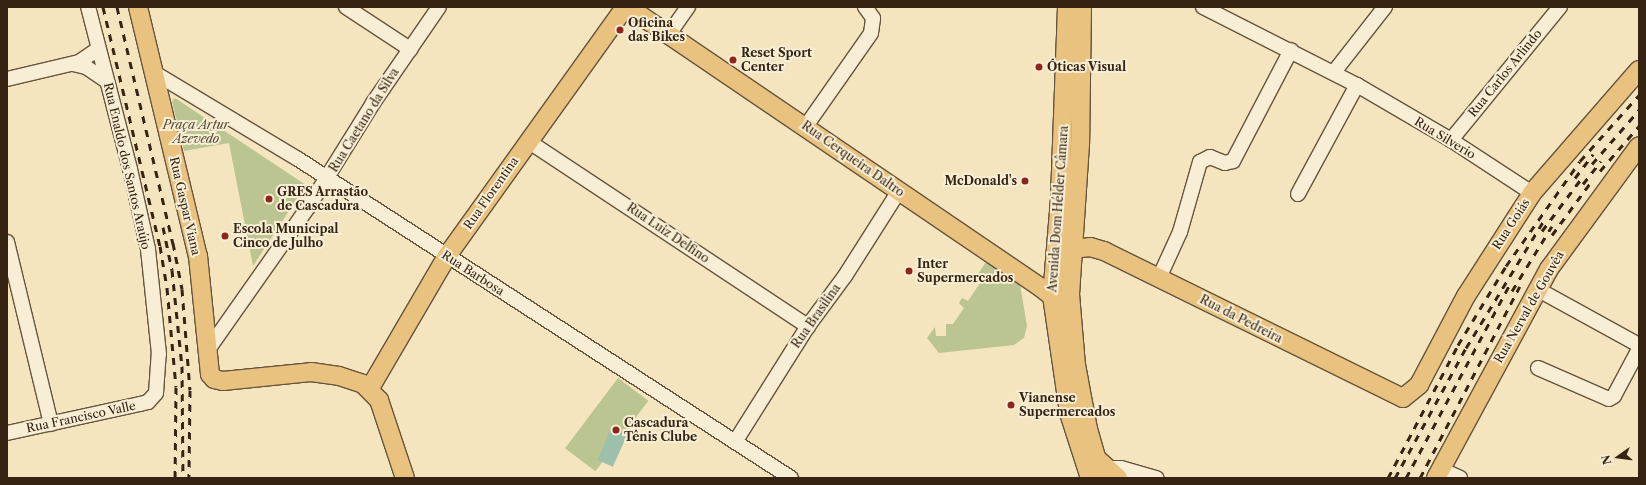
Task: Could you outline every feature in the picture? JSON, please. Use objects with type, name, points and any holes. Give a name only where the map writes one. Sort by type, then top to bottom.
[{"type":"main road","name":"Rua Gaspar Viana","points":[[138,7],[198,256],[210,374],[218,381],[311,372],[339,376],[370,388]]},
{"type":"main road","name":"Rua Florentina","points":[[370,388],[447,256],[625,7]]},
{"type":"main road","name":"Rua Cerqueira Daltro","points":[[628,7],[806,126],[1052,296],[1071,317]]},
{"type":"main road","name":"Avenida Dom Hélder Câmara","points":[[1067,7],[1060,200],[1054,253],[1052,296],[1069,414],[1090,478]]},
{"type":"main road","name":"Avenida Dom Hélder Câmara","points":[[1082,7],[1080,144],[1072,249],[1071,317],[1076,365],[1105,470]]},
{"type":"main road","name":"Rua Goiás","points":[[1408,396],[1419,385],[1466,296],[1532,193],[1639,70]]},
{"type":"main road","name":"Rua Nerval de Gouvêa","points":[[1438,474],[1538,289],[1560,253],[1639,146]]},
{"type":"main road","name":"Rua da Pedreira","points":[[1072,249],[1096,248],[1397,397],[1408,396]]},
{"type":"main road","points":[[1026,278],[1039,273],[1054,253]]},
{"type":"main road","points":[[370,388],[379,400],[406,478]]},
{"type":"street","name":"Rua Enaldo dos Santos Araújo","points":[[88,7],[130,169],[148,249],[159,354],[158,385],[153,398]]},
{"type":"street","points":[[346,7],[410,49]]},
{"type":"street","name":"Rua Caetano da Silva","points":[[207,352],[327,179],[410,49],[439,7]]},
{"type":"street","points":[[669,34],[688,7]]},
{"type":"street","points":[[806,126],[871,33],[873,18],[866,7]]},
{"type":"street","name":"Rua Silverio","points":[[1203,7],[1334,72],[1357,85],[1451,140],[1532,193]]},
{"type":"street","points":[[1334,72],[1385,7]]},
{"type":"street","name":"Rua Carlos Arlindo","points":[[1451,140],[1560,7]]},
{"type":"street","points":[[7,79],[73,64],[89,57],[98,49]]},
{"type":"street","points":[[1159,278],[1180,232],[1200,162],[1206,157],[1225,164],[1233,161],[1290,50]]},
{"type":"street","points":[[73,64],[86,66],[107,81]]},
{"type":"street","name":"Rua Barbosa","points":[[153,72],[327,179],[791,478]]},
{"type":"street","points":[[1298,194],[1357,85]]},
{"type":"street","name":"Rua Luiz Delfino","points":[[528,141],[808,326]]},
{"type":"street","name":"Rua Brasilina","points":[[735,442],[808,326],[845,276],[899,191]]},
{"type":"street","points":[[7,242],[51,424]]},
{"type":"street","points":[[1538,289],[1639,345]]},
{"type":"street","points":[[1538,368],[1609,399],[1614,396],[1639,349]]},
{"type":"street","name":"Rua Francisco Valle","points":[[7,433],[140,404],[153,398]]},
{"type":"street","points":[[1105,470],[1121,468],[1157,478]]},
{"type":"street","points":[[1438,474],[1460,478]]},
{"type":"green space","name":"GRES Arrastão de Cascadura","points":[[175,98],[306,185],[253,266],[229,143],[184,151],[172,101]]},
{"type":"green space","points":[[987,260],[1020,284],[1027,326],[1024,338],[1014,345],[939,353],[927,338],[935,327],[936,336],[946,336],[946,324],[953,324],[964,308],[959,303],[962,298],[968,301],[982,280],[977,276]]},
{"type":"green space","name":"Cascadura Tênis Clube","points":[[618,378],[648,401],[595,471],[565,448]]},
{"type":"shaded area","points":[[612,427],[628,434],[613,467],[597,460]]},
{"type":"railway","points":[[103,7],[160,246],[167,288],[176,387],[175,478]]},
{"type":"railway","points":[[117,7],[173,243],[182,289],[190,390],[189,478]]},
{"type":"railway","points":[[1388,478],[1458,345],[1506,266],[1580,161],[1639,95]]},
{"type":"railway","points":[[1592,164],[1639,110]]},
{"type":"railway","points":[[1600,171],[1639,126]]},
{"type":"railway","points":[[1575,178],[1593,154]]},
{"type":"railway","points":[[1583,184],[1601,161]]},
{"type":"railway","points":[[1542,231],[1584,175]]},
{"type":"railway","points":[[1552,235],[1591,182]]},
{"type":"railway","points":[[1395,478],[1466,348],[1543,222]]},
{"type":"railway","points":[[1512,291],[1552,226]]},
{"type":"railway","points":[[163,227],[172,270],[182,366],[183,478]]},
{"type":"railway","points":[[1406,478],[1511,282]]},
{"type":"railway","points":[[1420,478],[1520,286]]},
{"type":"place","name":"Oficina das Bikes","points":[[620,30]]},
{"type":"place","name":"Reset Sport Center","points":[[733,60]]},
{"type":"place","name":"Óticas Visual","points":[[1039,67]]},
{"type":"place","name":"McDonald's","points":[[1025,181]]},
{"type":"place","name":"GRES Arrastão de Cascadura","points":[[269,199]]},
{"type":"place","name":"Escola Municipal Cinco de Julho","points":[[225,236]]},
{"type":"place","name":"Inter Supermercados","points":[[909,271]]},
{"type":"place","name":"Vianense Supermercados","points":[[1011,405]]},
{"type":"place","name":"Cascadura Tênis Clube","points":[[616,430]]},
{"type":"park label","name":"Praça Artur Azevedo","points":[[196,132]]}]
